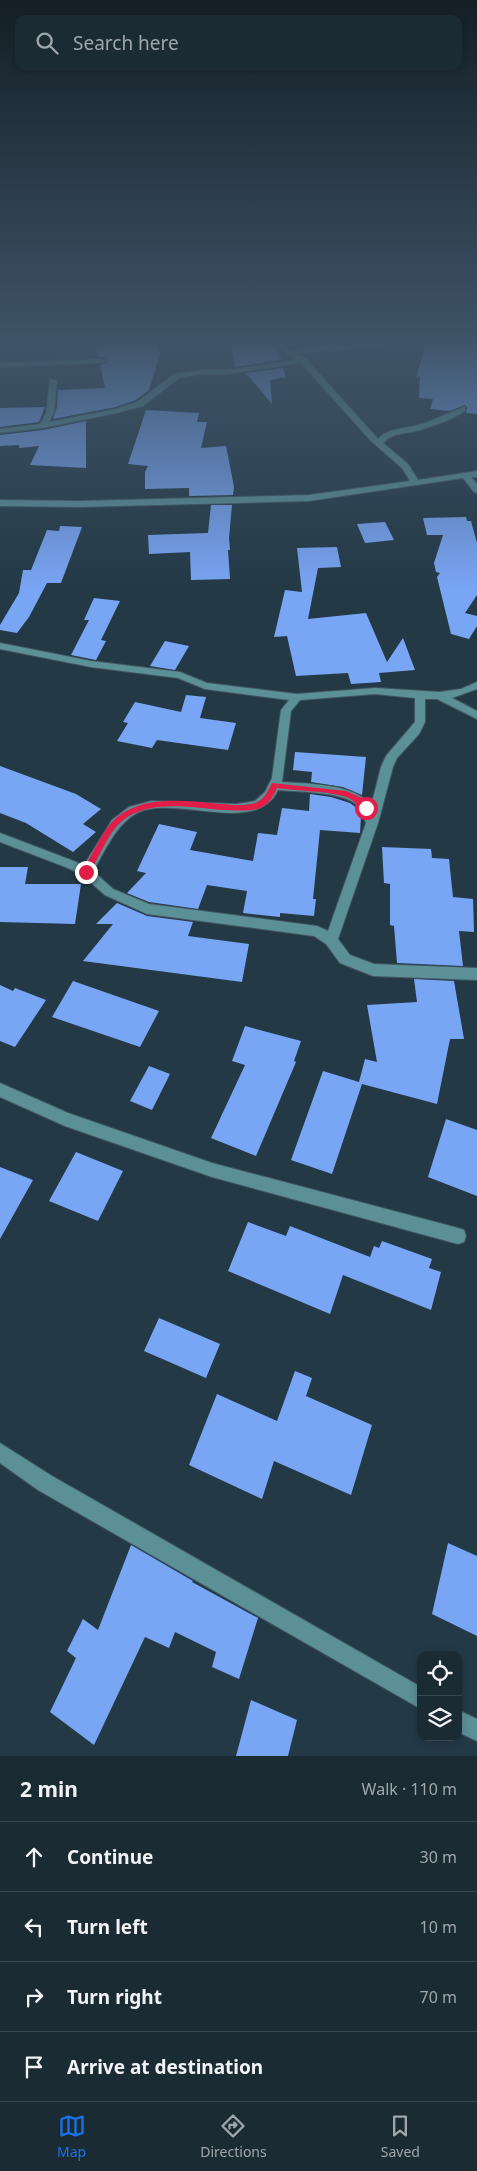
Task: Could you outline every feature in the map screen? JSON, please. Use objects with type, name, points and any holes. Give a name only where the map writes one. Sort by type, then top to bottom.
[{"type":"street","points":[[0,431],[43,426]]},
{"type":"street","points":[[363,426],[405,466],[416,483]]},
{"type":"street","points":[[379,443],[387,434],[424,426]]},
{"type":"street","points":[[0,503],[79,504],[292,499],[477,474]]},
{"type":"street","points":[[464,475],[477,490]]},
{"type":"street","points":[[0,646],[91,664],[180,675],[206,686],[297,698],[333,693],[375,691],[441,697],[460,694],[477,685]]},
{"type":"street","points":[[331,940],[372,823],[392,756],[415,731],[420,722],[420,696]]},
{"type":"street","points":[[441,697],[477,715]]},
{"type":"street","points":[[86,872],[116,823],[133,810],[167,805],[238,808],[258,805],[270,795],[278,778],[286,710],[297,698]]},
{"type":"street","points":[[275,785],[346,794],[359,800],[366,808],[372,823]]},
{"type":"street","points":[[0,837],[72,865],[86,872],[110,892],[147,909],[317,931],[331,940],[345,959],[373,970],[477,974]]},
{"type":"street","points":[[0,1090],[65,1119],[212,1170],[458,1236]]},
{"type":"street","points":[[0,1452],[45,1483],[417,1697]]},
{"type":"street","points":[[462,1722],[477,1730]]},
{"type":"building","points":[[62,426],[86,426],[86,468],[30,465],[39,446],[19,448],[19,445],[0,446],[0,435]]},
{"type":"building","points":[[141,426],[206,426],[201,448],[226,446],[234,487],[233,495],[189,496],[189,488],[145,489],[145,472],[148,466],[128,464]]},
{"type":"building","points":[[211,505],[232,505],[229,538],[230,550],[228,550],[230,579],[191,580],[190,552],[149,554],[148,535],[208,533]]},
{"type":"building","points":[[466,517],[467,521],[471,521],[477,543],[477,595],[465,613],[477,616],[477,626],[469,639],[451,634],[437,577],[440,573],[436,572],[434,563],[443,535],[427,535],[423,518]]},
{"type":"building","points":[[385,522],[394,540],[365,543],[357,524]]},
{"type":"building","points":[[60,526],[82,527],[61,583],[47,583],[29,617],[17,633],[0,630],[0,625],[19,593],[23,570],[31,570],[47,530],[59,531]]},
{"type":"building","points":[[337,547],[341,567],[318,568],[308,619],[366,613],[387,662],[403,638],[415,670],[379,673],[381,682],[351,684],[348,673],[296,676],[287,636],[274,637],[285,590],[302,592],[297,548]]},
{"type":"building","points":[[94,598],[120,601],[101,640],[106,641],[96,660],[71,655],[89,620],[84,620]]},
{"type":"building","points":[[165,641],[189,646],[175,670],[150,666]]},
{"type":"building","points":[[186,695],[206,697],[200,718],[236,723],[228,750],[157,740],[152,748],[117,741],[128,723],[123,722],[135,702],[181,712]]},
{"type":"building","points":[[295,752],[366,757],[362,795],[343,787],[311,782],[312,772],[293,770]]},
{"type":"building","points":[[0,766],[76,794],[101,809],[83,824],[96,832],[73,852],[26,823],[0,813]]},
{"type":"building","points":[[310,794],[331,797],[350,803],[358,809],[361,815],[360,833],[320,830],[313,899],[316,899],[314,916],[280,913],[280,917],[243,913],[247,891],[207,885],[198,909],[149,902],[127,893],[146,873],[137,871],[159,824],[197,832],[190,850],[253,861],[258,833],[277,835],[282,808],[309,811]]},
{"type":"building","points":[[382,847],[431,849],[432,858],[449,859],[453,897],[473,899],[474,932],[459,931],[463,966],[397,963],[394,926],[390,925],[390,884],[384,883]]},
{"type":"building","points":[[0,867],[28,867],[25,884],[81,884],[75,924],[0,922]]},
{"type":"building","points":[[117,903],[147,916],[193,922],[188,936],[249,944],[242,982],[83,961],[113,924],[96,924]]},
{"type":"building","points":[[414,979],[454,981],[464,1039],[450,1039],[437,1104],[362,1084],[332,1174],[291,1160],[323,1071],[359,1082],[365,1059],[377,1062],[367,1005],[417,1002]]},
{"type":"building","points":[[73,981],[159,1011],[140,1047],[52,1017]]},
{"type":"building","points":[[0,985],[13,991],[15,988],[46,1000],[15,1047],[0,1041]]},
{"type":"building","points":[[245,1026],[301,1041],[294,1061],[296,1062],[256,1156],[211,1138],[245,1065],[232,1061]]},
{"type":"building","points":[[149,1066],[170,1074],[152,1110],[130,1101]]},
{"type":"building","points":[[446,1119],[477,1130],[477,1196],[428,1177]]},
{"type":"building","points":[[76,1152],[123,1171],[98,1221],[49,1201]]},
{"type":"building","points":[[0,1167],[33,1180],[0,1239]]},
{"type":"building","points":[[248,1222],[286,1236],[290,1226],[370,1257],[374,1246],[379,1248],[382,1241],[432,1259],[429,1268],[441,1272],[431,1310],[343,1275],[330,1314],[228,1271]]},
{"type":"building","points":[[159,1318],[220,1344],[206,1378],[144,1351]]},
{"type":"building","points":[[295,1371],[312,1378],[306,1396],[372,1425],[351,1495],[274,1461],[262,1499],[189,1465],[217,1394],[277,1421]]},
{"type":"building","points":[[448,1543],[477,1556],[477,1636],[432,1614]]},
{"type":"building","points":[[131,1545],[192,1582],[258,1618],[239,1679],[212,1667],[216,1652],[175,1632],[169,1648],[145,1637],[94,1745],[50,1712],[76,1658],[67,1651],[83,1619],[98,1630]]},
{"type":"building","points":[[251,1700],[297,1720],[288,1756],[236,1756]]},
{"type":"route","points":[[86,872],[116,823],[122,816],[133,810],[151,806],[183,804],[238,808],[258,805],[270,795],[275,785],[346,794],[359,800],[366,808]]}]
